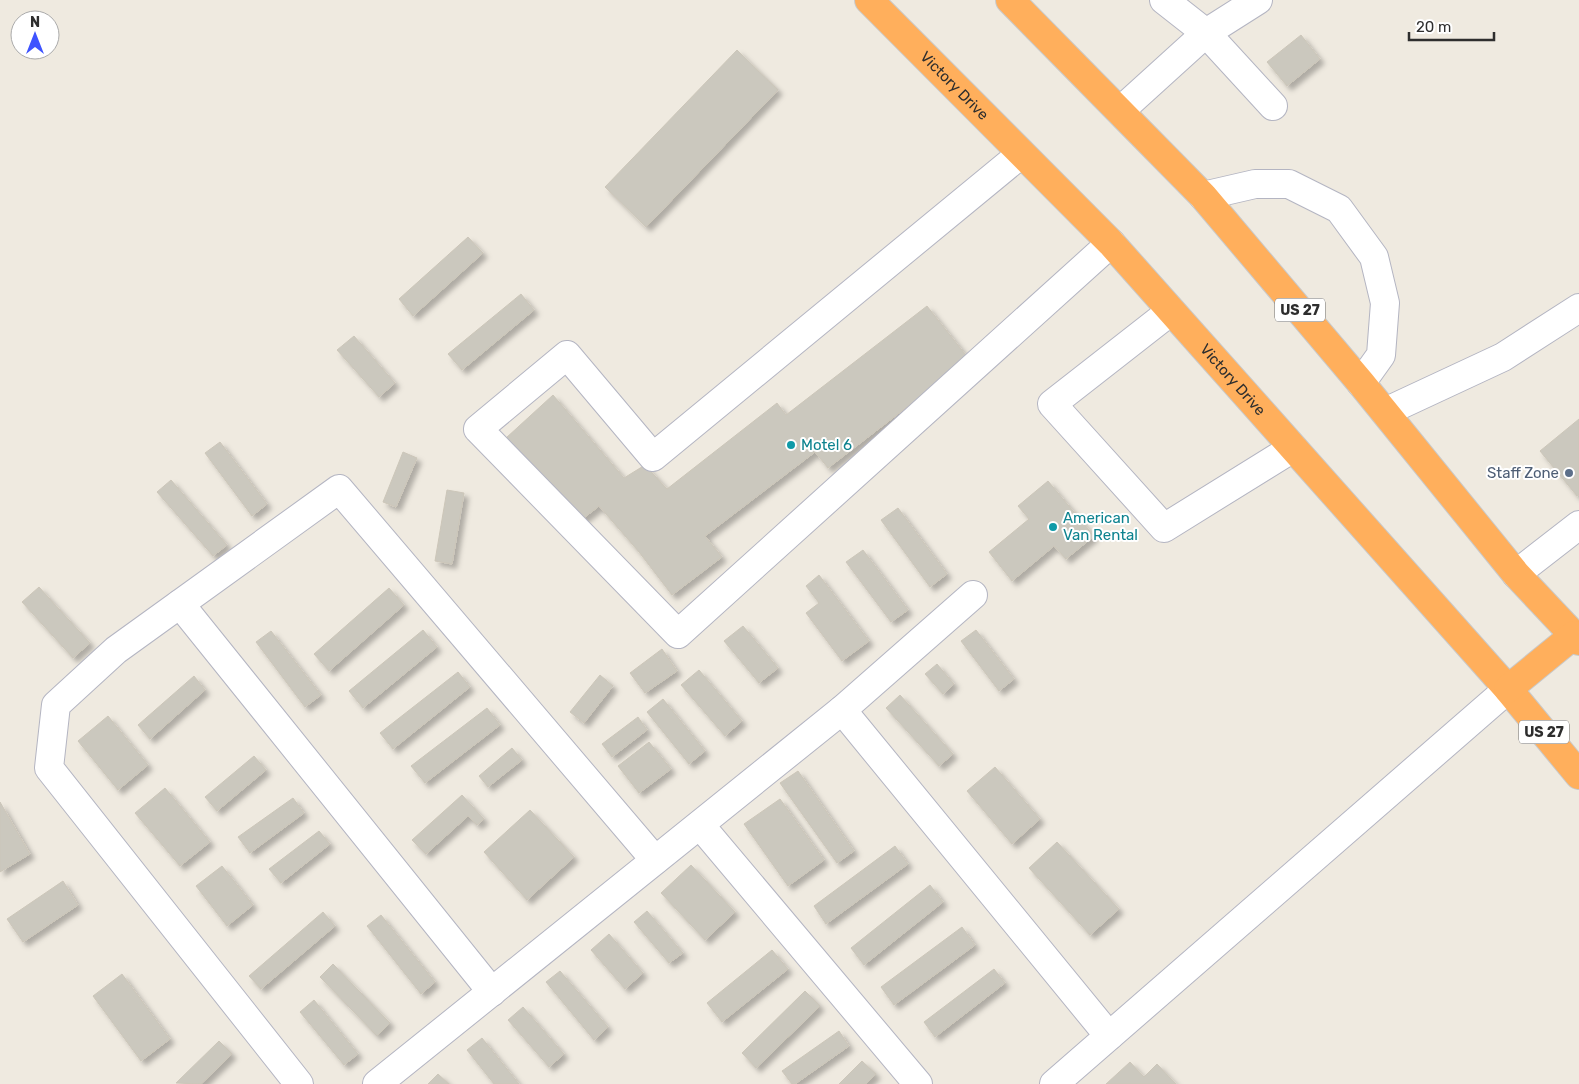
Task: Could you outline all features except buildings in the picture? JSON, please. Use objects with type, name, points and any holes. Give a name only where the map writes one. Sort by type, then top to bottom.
[{"type":"highway","name":"Victory Drive","points":[[869,0],[1111,243],[1508,689],[1579,774]]},
{"type":"highway","name":"US 27","points":[[1010,0],[1203,196],[1362,383],[1516,574],[1577,636]]},
{"type":"highway","points":[[1508,689],[1577,636]]},
{"type":"street","points":[[1164,0],[1206,33],[1272,106]]},
{"type":"street","points":[[1120,111],[1206,33],[1258,0]]},
{"type":"street","points":[[1021,154],[653,457],[567,355],[478,429],[678,634],[1111,243]]},
{"type":"street","points":[[1203,196],[1254,184],[1289,184],[1340,209],[1374,257],[1385,303],[1382,355],[1362,383]]},
{"type":"street","points":[[1385,412],[1503,357],[1579,308]]},
{"type":"street","points":[[1171,311],[1052,404],[1164,528],[1293,448]]},
{"type":"street","points":[[299,1084],[49,768],[56,705],[116,650],[339,489],[655,860]]},
{"type":"street","points":[[1516,574],[1579,525]]},
{"type":"street","points":[[377,1084],[842,710],[973,595]]},
{"type":"street","points":[[180,604],[492,992]]},
{"type":"street","points":[[1054,1084],[1508,689]]},
{"type":"street","points":[[842,710],[1109,1036]]},
{"type":"street","points":[[700,825],[918,1084]]},
{"type":"place","name":"Motel 6","points":[[791,445]]},
{"type":"place","name":"Staff Zone","points":[[1569,473]]},
{"type":"place","name":"American Van Rental","points":[[1053,527]]}]
